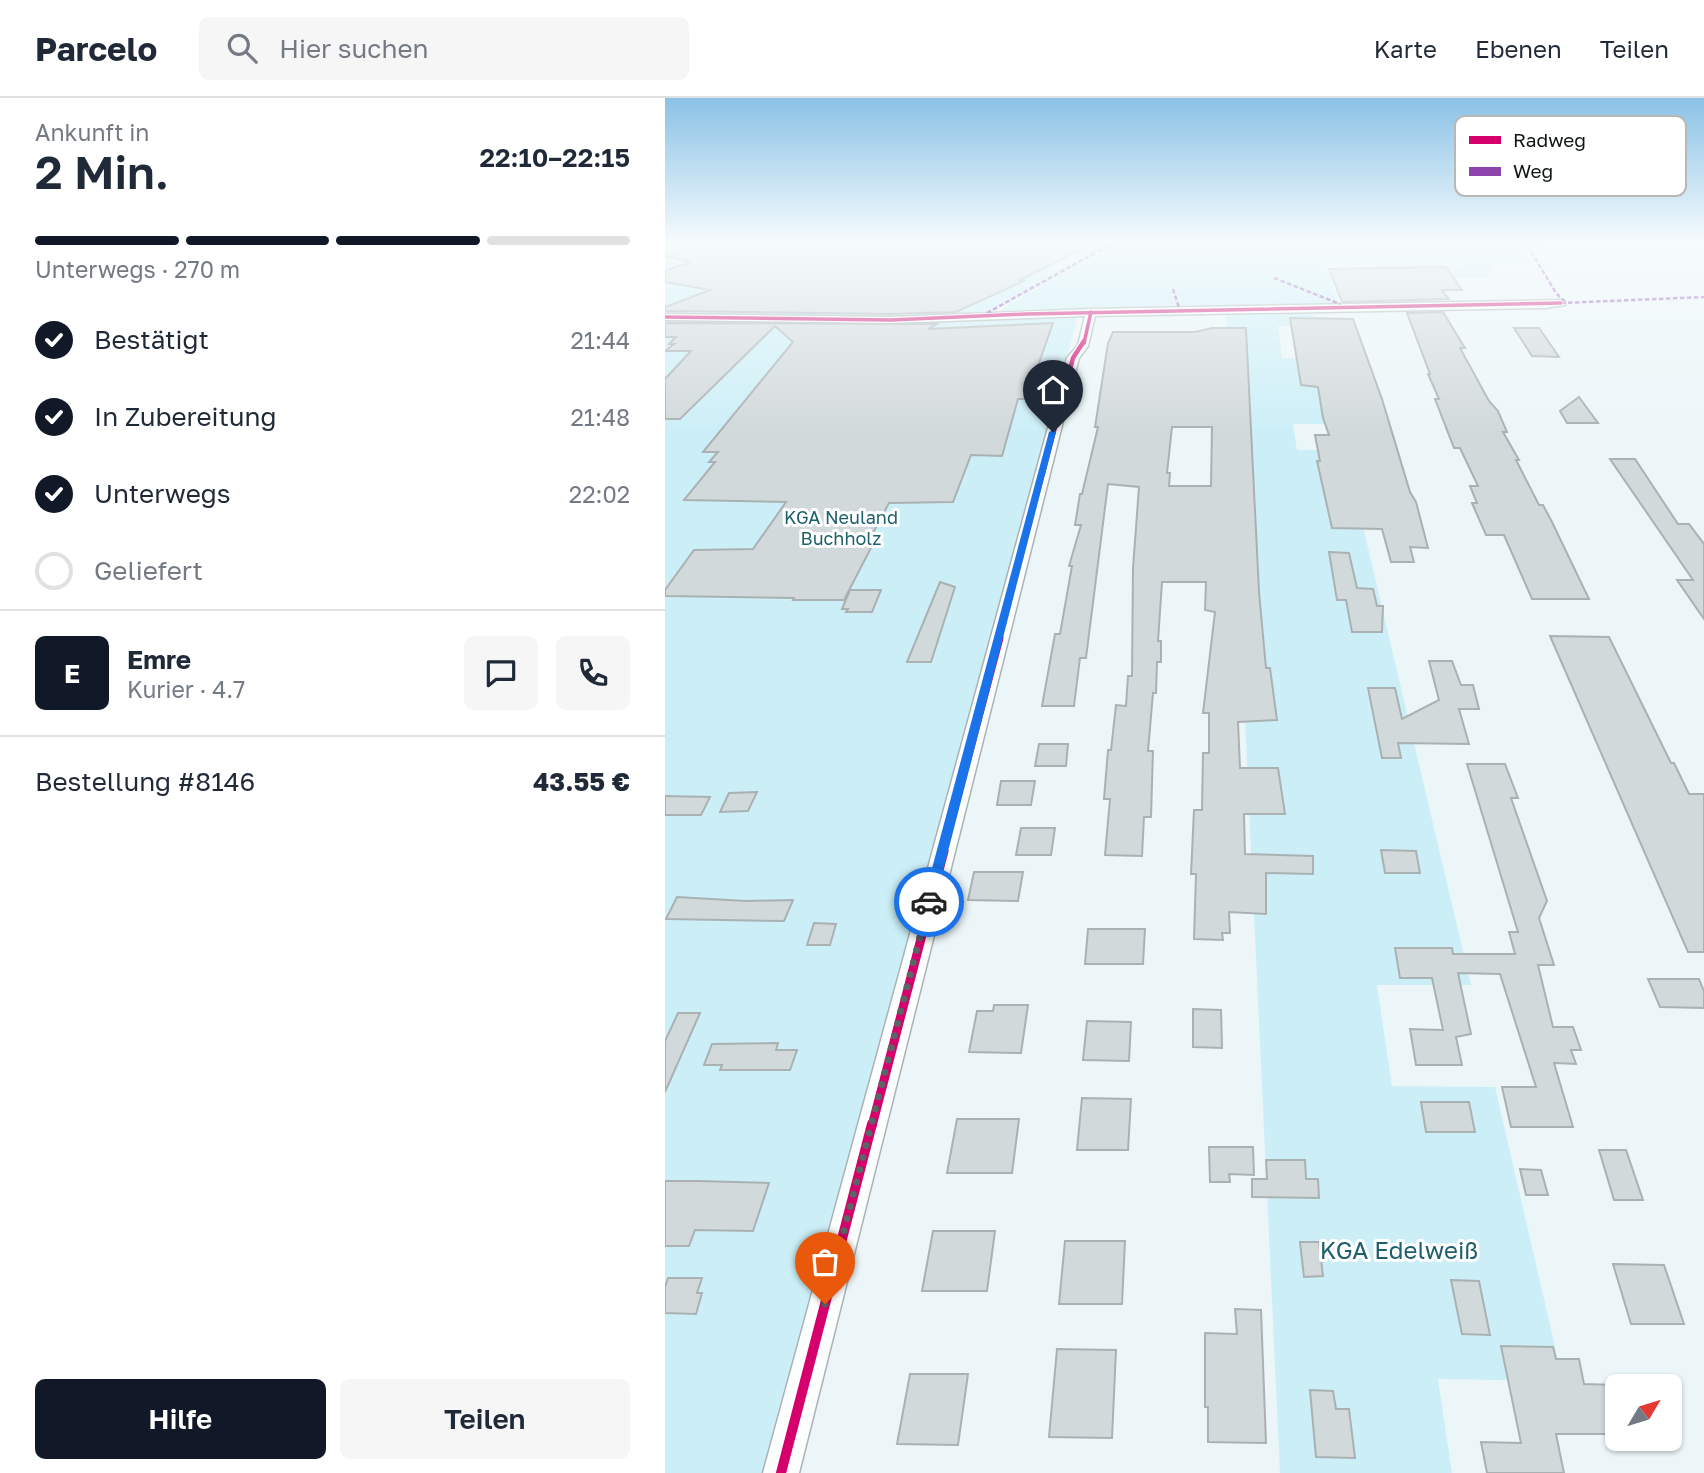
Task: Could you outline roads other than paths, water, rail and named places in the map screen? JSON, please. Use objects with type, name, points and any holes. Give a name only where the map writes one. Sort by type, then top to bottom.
[{"type":"street","points":[[665,317],[867,321],[1091,313],[1552,304]]},
{"type":"street","points":[[781,1473],[1005,611],[1073,358],[1083,346],[1091,313]]},
{"type":"park label","name":"KGA Neuland Buchholz","points":[[841,528]]},
{"type":"park label","name":"KGA Edelweiß","points":[[1399,1251]]}]
